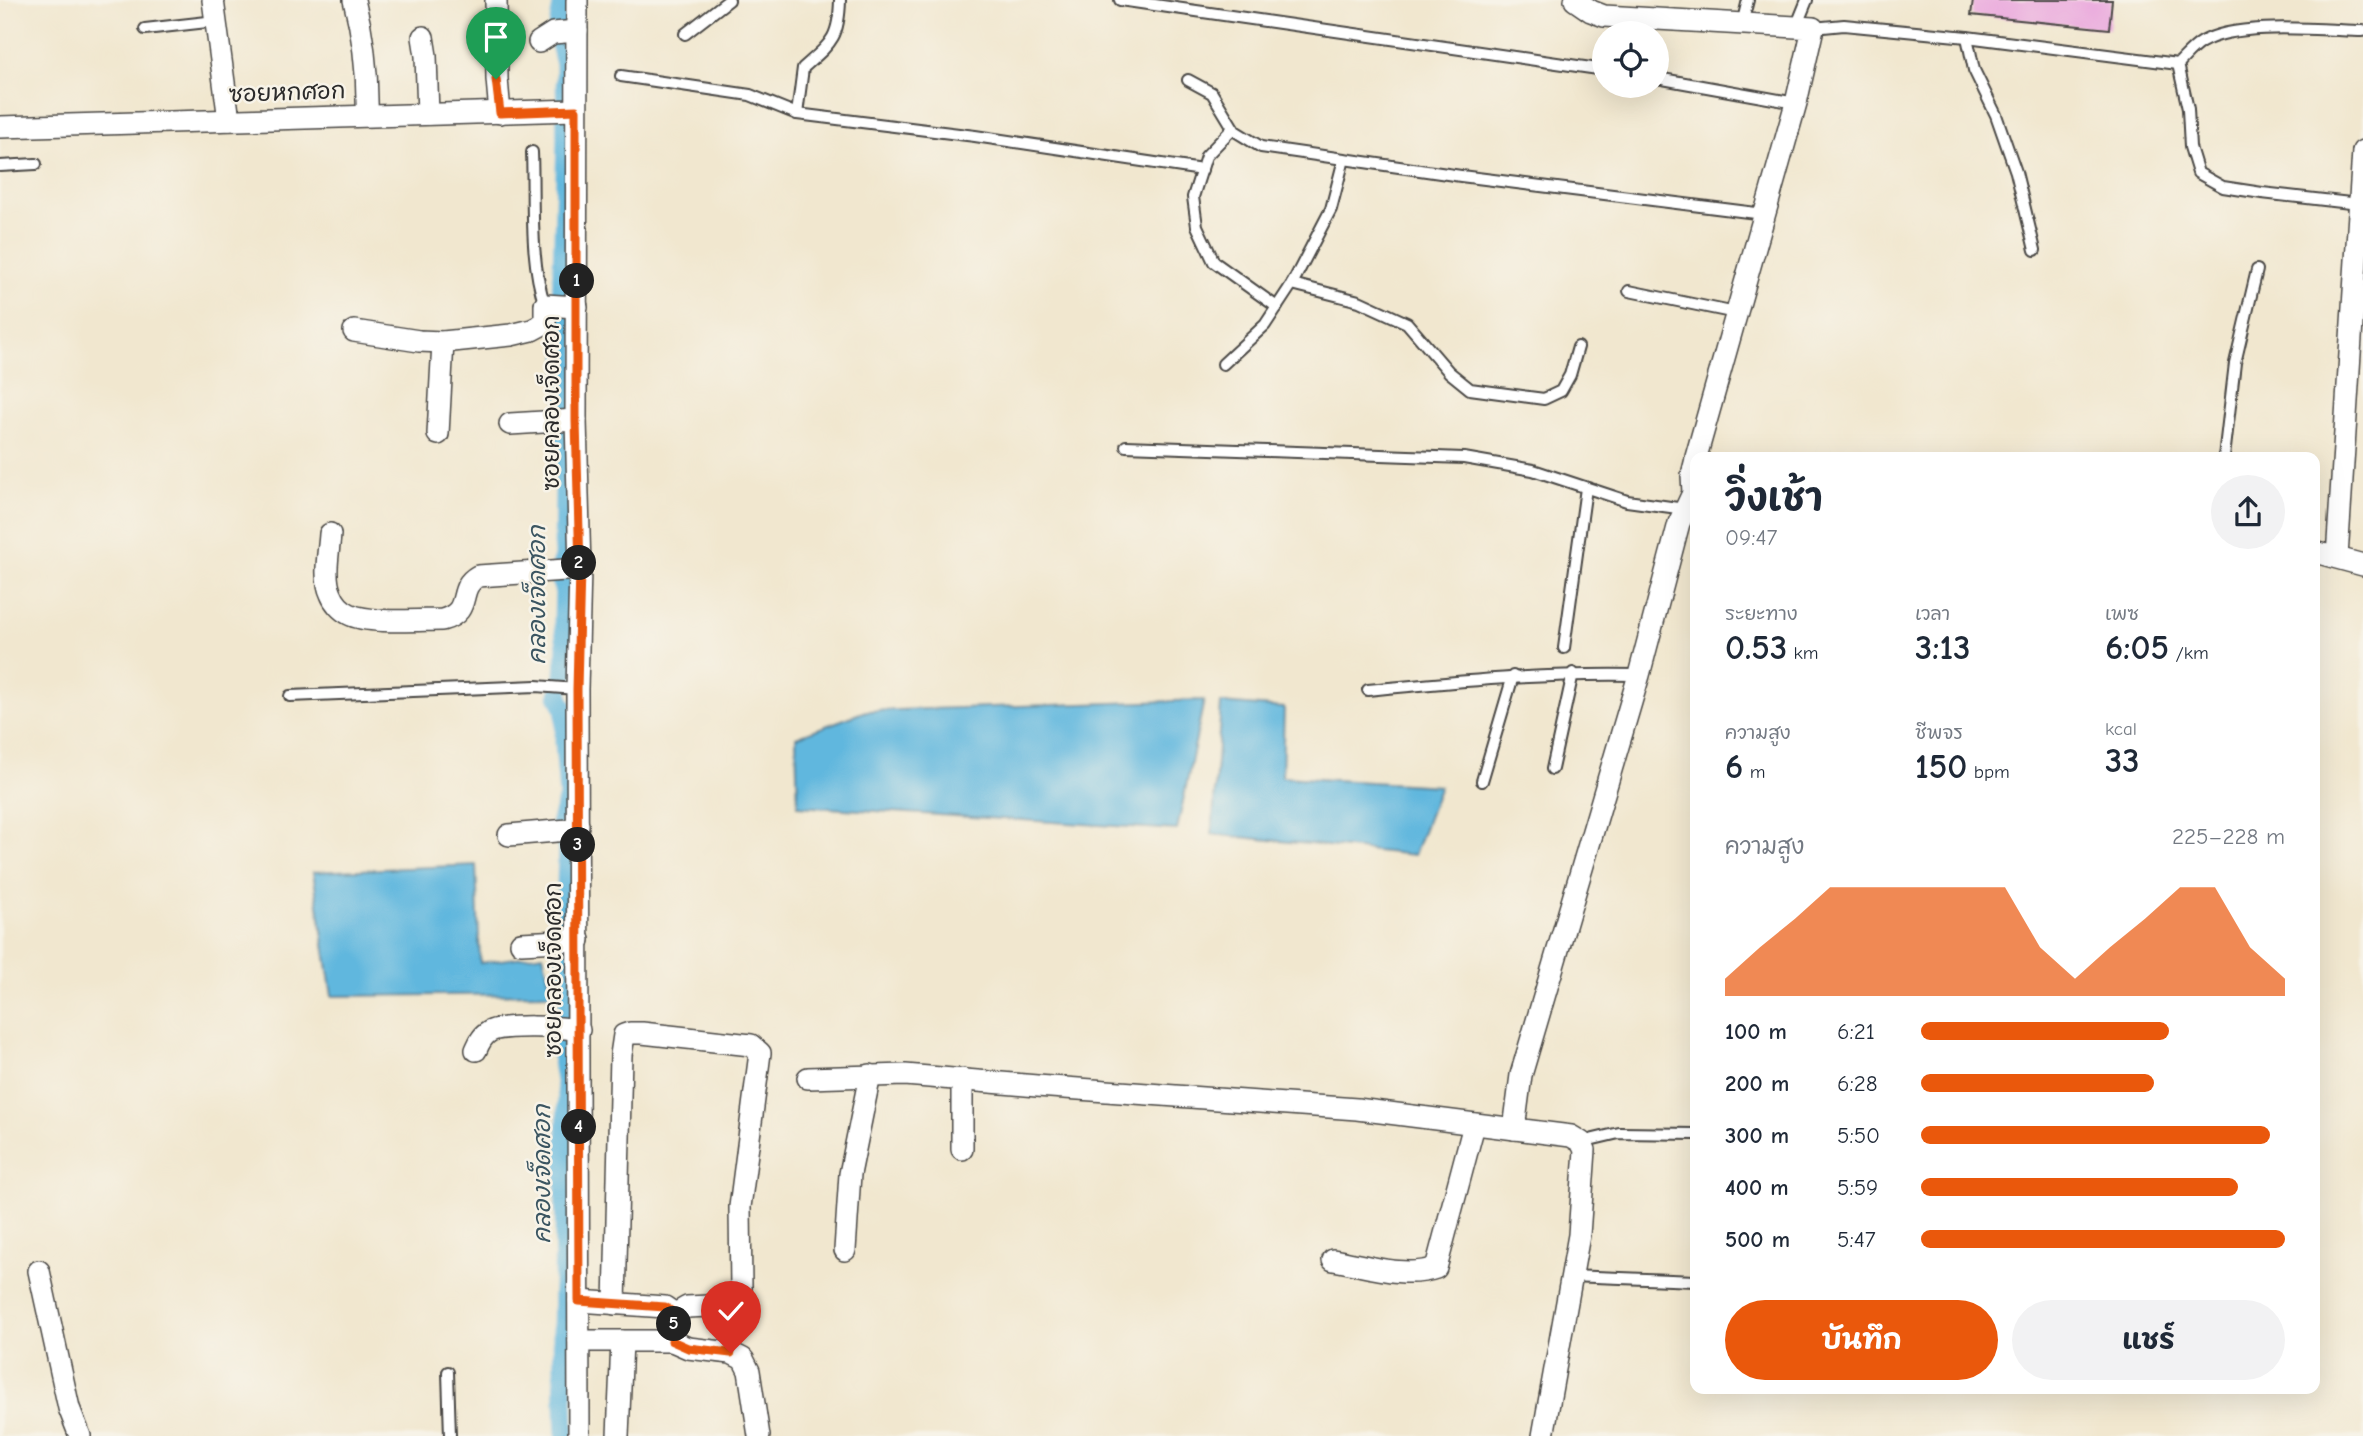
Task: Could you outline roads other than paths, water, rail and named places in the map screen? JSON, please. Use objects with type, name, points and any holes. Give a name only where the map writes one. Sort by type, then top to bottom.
[{"type":"street","points":[[213,0],[229,120]]},
{"type":"street","points":[[354,0],[362,28],[367,99]]},
{"type":"street","points":[[496,0],[498,97]]},
{"type":"street","name":"ซอยคลองเจ็ดศอก","points":[[577,0],[559,35],[576,110],[561,306],[576,421],[573,828],[566,940],[574,1029],[579,1436]]},
{"type":"street","points":[[1575,0],[1604,16],[1804,27],[1796,103],[1698,452]]},
{"type":"street","points":[[423,37],[428,98]]},
{"type":"street","name":"ซอยหกศอก","points":[[0,127],[229,120],[367,99],[498,97],[576,110]]},
{"type":"street","points":[[2337,557],[2360,243],[2359,204],[2363,151]]},
{"type":"street","points":[[354,331],[443,342],[511,335],[532,330],[545,323],[561,306]]},
{"type":"street","points":[[438,434],[443,342]]},
{"type":"street","points":[[510,424],[576,421]]},
{"type":"street","points":[[1514,1129],[1521,1075],[1639,675],[1679,523],[1690,503]]},
{"type":"street","points":[[330,534],[330,592],[337,604],[348,614],[363,618],[442,620],[454,617],[460,610],[467,588],[472,579],[478,576],[573,570]]},
{"type":"street","points":[[2320,553],[2363,565]]},
{"type":"street","points":[[509,835],[573,828]]},
{"type":"street","points":[[521,943],[566,940]]},
{"type":"street","points":[[476,1050],[482,1038],[491,1030],[574,1029]]},
{"type":"street","points":[[615,1304],[621,1055],[624,1035],[642,1033],[751,1045],[760,1053],[740,1207],[741,1288],[738,1298],[731,1305],[687,1307],[675,1314]]},
{"type":"street","points":[[808,1078],[905,1074],[1357,1109],[1571,1136],[1581,1142],[1584,1150],[1579,1235],[1543,1436]]},
{"type":"street","points":[[845,1250],[850,1174],[870,1075]]},
{"type":"street","points":[[962,1079],[962,1149]]},
{"type":"street","points":[[1333,1260],[1401,1272],[1436,1268],[1474,1125]]},
{"type":"street","points":[[38,1271],[69,1408],[80,1436]]},
{"type":"street","points":[[579,1301],[665,1307],[675,1314]]},
{"type":"street","points":[[672,1341],[675,1314]]},
{"type":"street","points":[[618,1436],[622,1340]]},
{"type":"street","points":[[579,1341],[672,1341],[688,1348],[731,1353],[743,1359],[749,1371],[759,1436]]},
{"type":"lane","points":[[685,33],[729,0]]},
{"type":"lane","points":[[797,114],[803,68],[829,45],[839,24],[840,0]]},
{"type":"lane","points":[[1120,0],[1592,68]]},
{"type":"lane","points":[[1742,24],[1748,0]]},
{"type":"lane","points":[[1808,0],[1804,27],[1844,25],[1967,37],[2178,64],[2202,42],[2230,32],[2268,28],[2363,31]]},
{"type":"lane","points":[[145,29],[216,21]]},
{"type":"lane","points":[[1967,37],[1974,70],[1996,115],[2016,172],[2035,250]]},
{"type":"lane","points":[[2178,64],[2188,109],[2190,147],[2198,173],[2223,187],[2359,204]]},
{"type":"lane","points":[[621,76],[750,95],[797,114],[975,136],[1202,170]]},
{"type":"lane","points":[[1188,80],[1212,93],[1233,128],[1261,147],[1764,215]]},
{"type":"lane","points":[[1669,80],[1796,103]]},
{"type":"lane","points":[[1233,128],[1206,156],[1193,197],[1197,226],[1214,262],[1277,307]]},
{"type":"lane","points":[[532,152],[536,261],[540,291],[561,306]]},
{"type":"lane","points":[[1223,364],[1265,325],[1292,284],[1331,209],[1344,159]]},
{"type":"lane","points":[[0,166],[36,164]]},
{"type":"lane","points":[[2225,452],[2235,363],[2257,270]]},
{"type":"lane","points":[[1292,284],[1359,300],[1407,323],[1449,372],[1470,389],[1544,399],[1561,391],[1570,375],[1578,347]]},
{"type":"lane","points":[[1629,291],[1736,313]]},
{"type":"lane","points":[[1126,446],[1464,458],[1533,470],[1627,502],[1690,501]]},
{"type":"lane","points":[[1564,648],[1586,488]]},
{"type":"lane","points":[[1368,690],[1513,676],[1573,673],[1639,675]]},
{"type":"lane","points":[[1552,769],[1573,673]]},
{"type":"lane","points":[[1482,781],[1513,676]]},
{"type":"lane","points":[[290,696],[536,686],[572,690]]},
{"type":"lane","points":[[1581,1142],[1619,1133],[1690,1134]]},
{"type":"lane","points":[[1570,1276],[1690,1281]]},
{"type":"lane","points":[[448,1372],[450,1436]]},
{"type":"water","points":[[1204,700],[1177,830],[798,806],[796,737],[866,711]]},
{"type":"water","points":[[1221,703],[1284,708],[1282,777],[1440,786],[1414,855],[1212,834]]},
{"type":"water","points":[[476,865],[480,963],[543,954],[552,994],[332,996],[313,872]]},
{"type":"waterway","name":"คลองเจ็ดศอก","points":[[563,0],[557,32],[565,64],[566,141],[561,306],[566,371],[563,556],[559,576],[564,592],[566,646],[564,676],[558,695],[565,710],[564,742],[568,796],[558,831],[567,846],[563,940],[569,1007],[558,1033],[567,1095],[562,1335],[565,1436]]}]
